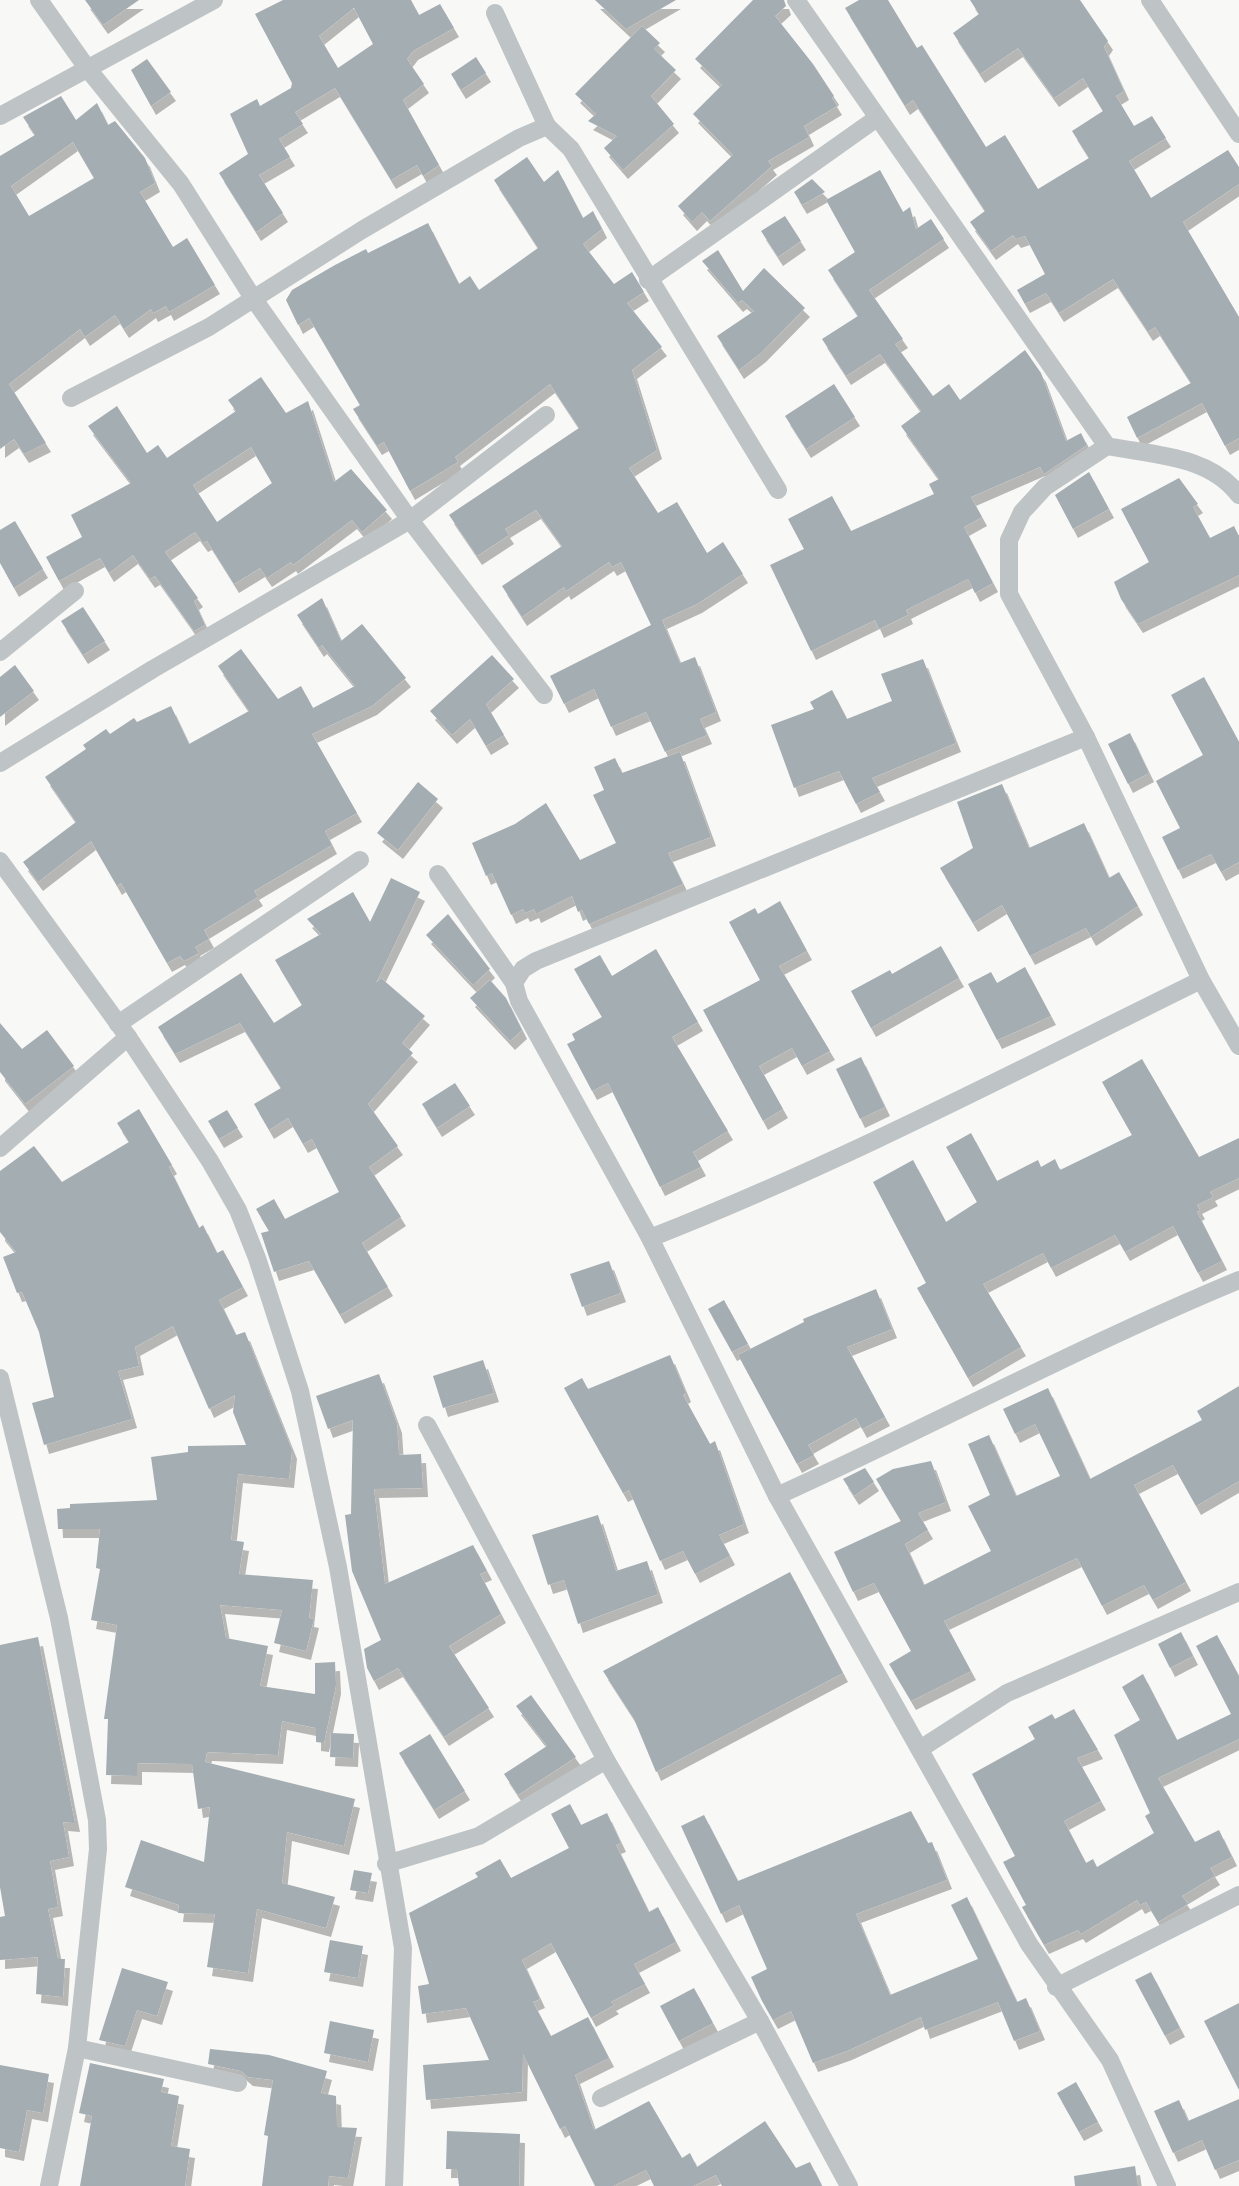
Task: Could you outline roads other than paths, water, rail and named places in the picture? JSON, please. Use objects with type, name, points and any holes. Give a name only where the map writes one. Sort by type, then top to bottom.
[{"type":"street","points":[[39,0],[87,68],[181,184],[253,298],[410,520],[544,695]]},
{"type":"street","points":[[0,116],[214,0]]},
{"type":"street","points":[[796,0],[1107,446],[1207,466],[1225,477],[1239,495]]},
{"type":"street","points":[[1150,0],[1239,134]]},
{"type":"street","points":[[495,13],[547,126],[571,149],[778,490]]},
{"type":"street","points":[[648,280],[877,118]]},
{"type":"street","points":[[71,398],[184,341],[519,138],[547,126]]},
{"type":"street","points":[[0,763],[153,669],[410,520],[546,415]]},
{"type":"street","points":[[1107,446],[1045,487],[1022,512],[1009,540],[1009,594],[1086,737],[1201,980],[1239,1046]]},
{"type":"street","points":[[0,652],[75,591]]},
{"type":"street","points":[[514,983],[523,969],[536,961],[1086,737]]},
{"type":"street","points":[[0,1148],[123,1030],[360,860]]},
{"type":"street","points":[[0,861],[123,1030],[210,1161],[238,1210],[300,1391],[338,1567],[386,1864],[403,1948],[394,2186]]},
{"type":"street","points":[[438,874],[514,983],[519,1001],[650,1238],[777,1496],[1056,1987],[1123,2083],[1167,2186]]},
{"type":"street","points":[[650,1238],[718,1211],[845,1153],[1201,980]]},
{"type":"street","points":[[777,1496],[931,1426],[1132,1324],[1239,1280]]},
{"type":"street","points":[[0,1378],[59,1618],[97,1820],[98,1849],[77,2048],[49,2186]]},
{"type":"street","points":[[427,1425],[606,1760],[760,2021],[849,2186]]},
{"type":"street","points":[[920,1749],[1007,1693],[1239,1592]]},
{"type":"street","points":[[386,1864],[479,1836],[606,1760]]},
{"type":"street","points":[[1056,1987],[1239,1895]]},
{"type":"street","points":[[601,2098],[760,2021]]},
{"type":"street","points":[[77,2048],[238,2083]]}]
